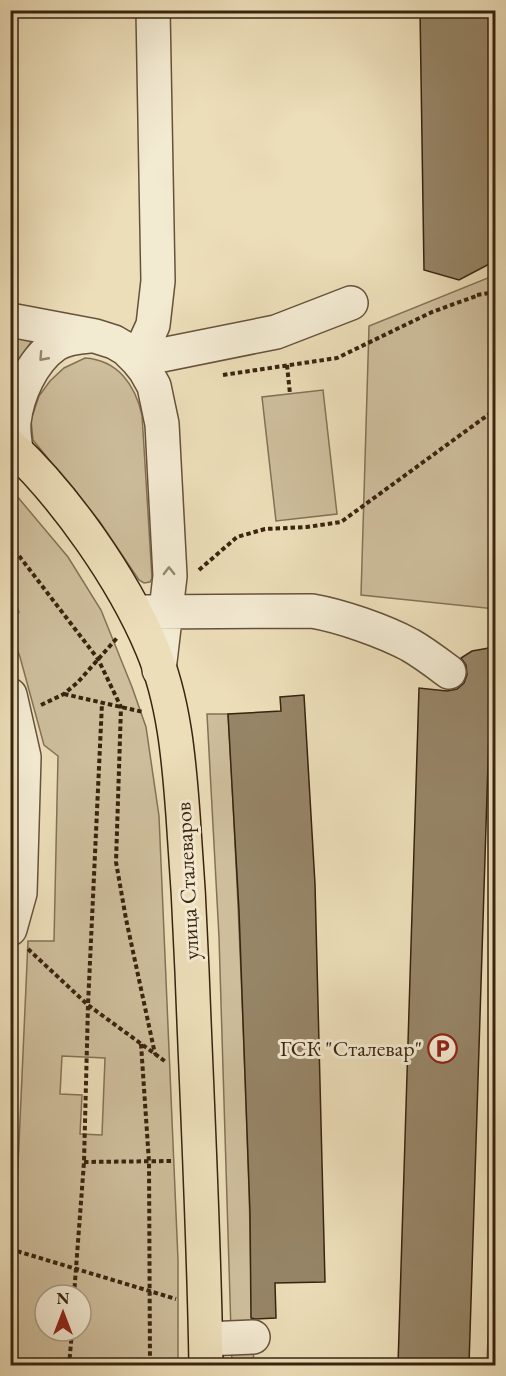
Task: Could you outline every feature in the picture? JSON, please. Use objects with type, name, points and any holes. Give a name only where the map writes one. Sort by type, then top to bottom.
[{"type":"main road","name":"улица Сталеваров","points":[[13,448],[50,486],[99,552],[129,621],[153,649],[171,718],[179,770],[188,879],[206,1352]]},
{"type":"lane","points":[[137,360],[153,325],[158,280],[153,10]]},
{"type":"lane","points":[[137,360],[276,332],[351,303]]},
{"type":"lane","points":[[10,320],[95,336],[120,346],[137,360],[154,386],[162,424],[170,576],[159,670]]},
{"type":"lane","points":[[13,448],[18,402],[28,378],[42,356],[56,344],[75,337],[95,336]]},
{"type":"lane","points":[[129,621],[166,612],[312,611],[325,613],[393,637],[449,672]]},
{"type":"lane","points":[[12,710],[24,757],[20,893],[15,935]]},
{"type":"lane","points":[[206,1352],[253,1337]]},
{"type":"path","points":[[212,376],[338,358],[432,312],[479,295],[495,292]]},
{"type":"path","points":[[287,366],[290,394]]},
{"type":"path","points":[[194,574],[237,537],[265,529],[340,522],[495,409]]},
{"type":"path","points":[[10,543],[98,659],[121,707],[116,862],[155,1054]]},
{"type":"path","points":[[12,710],[64,694],[98,659],[129,621]]},
{"type":"path","points":[[64,694],[153,714]]},
{"type":"path","points":[[75,1283],[84,1162],[88,1005],[102,703]]},
{"type":"path","points":[[15,935],[88,1005],[171,1065]]},
{"type":"path","points":[[141,1044],[149,1162],[150,1365]]},
{"type":"path","points":[[84,1162],[182,1161]]},
{"type":"path","points":[[10,1249],[186,1302]]},
{"type":"path","points":[[69,1365],[71,1343]]},
{"type":"shaded area","points":[[495,275],[495,609],[361,595],[369,326]]},
{"type":"shaded area","points":[[11,337],[31,342],[15,366],[11,377]]},
{"type":"shaded area","points":[[85,358],[97,360],[116,369],[130,384],[139,404],[142,415],[152,578],[150,582],[144,583],[139,580],[100,522],[33,440],[31,420],[39,396],[64,368]]},
{"type":"shaded area","points":[[323,390],[337,514],[276,521],[262,397]]},
{"type":"shaded area","points":[[11,489],[68,557],[101,610],[146,727],[159,816],[178,1260],[178,1365],[11,1365],[28,941],[54,941],[58,756],[44,745],[20,657],[11,633],[11,622],[19,612],[11,591]],"holes":[[[62,1056],[105,1058],[102,1135],[80,1134],[82,1095],[60,1094]]]},
{"type":"shaded area","points":[[207,714],[228,714],[242,994],[254,1365],[232,1365],[219,937]]},
{"type":"shaded area","points":[[495,1133],[496,1365],[487,1366],[487,1365]]},
{"type":"building","points":[[420,10],[495,10],[495,261],[459,280],[424,270]]},
{"type":"building","name":"ГСК \"Сталевар\"","points":[[495,647],[495,730],[489,731],[469,1365],[398,1365],[419,688],[447,691],[457,689],[464,683],[467,675],[466,665],[461,658],[472,651]]},
{"type":"building","points":[[304,695],[315,884],[325,1282],[275,1283],[276,1318],[255,1319],[251,1318],[250,1213],[239,911],[228,714],[281,711],[280,697]]},
{"type":"place","name":"ГСК \"Сталевар\"","points":[[443,1048]]}]
